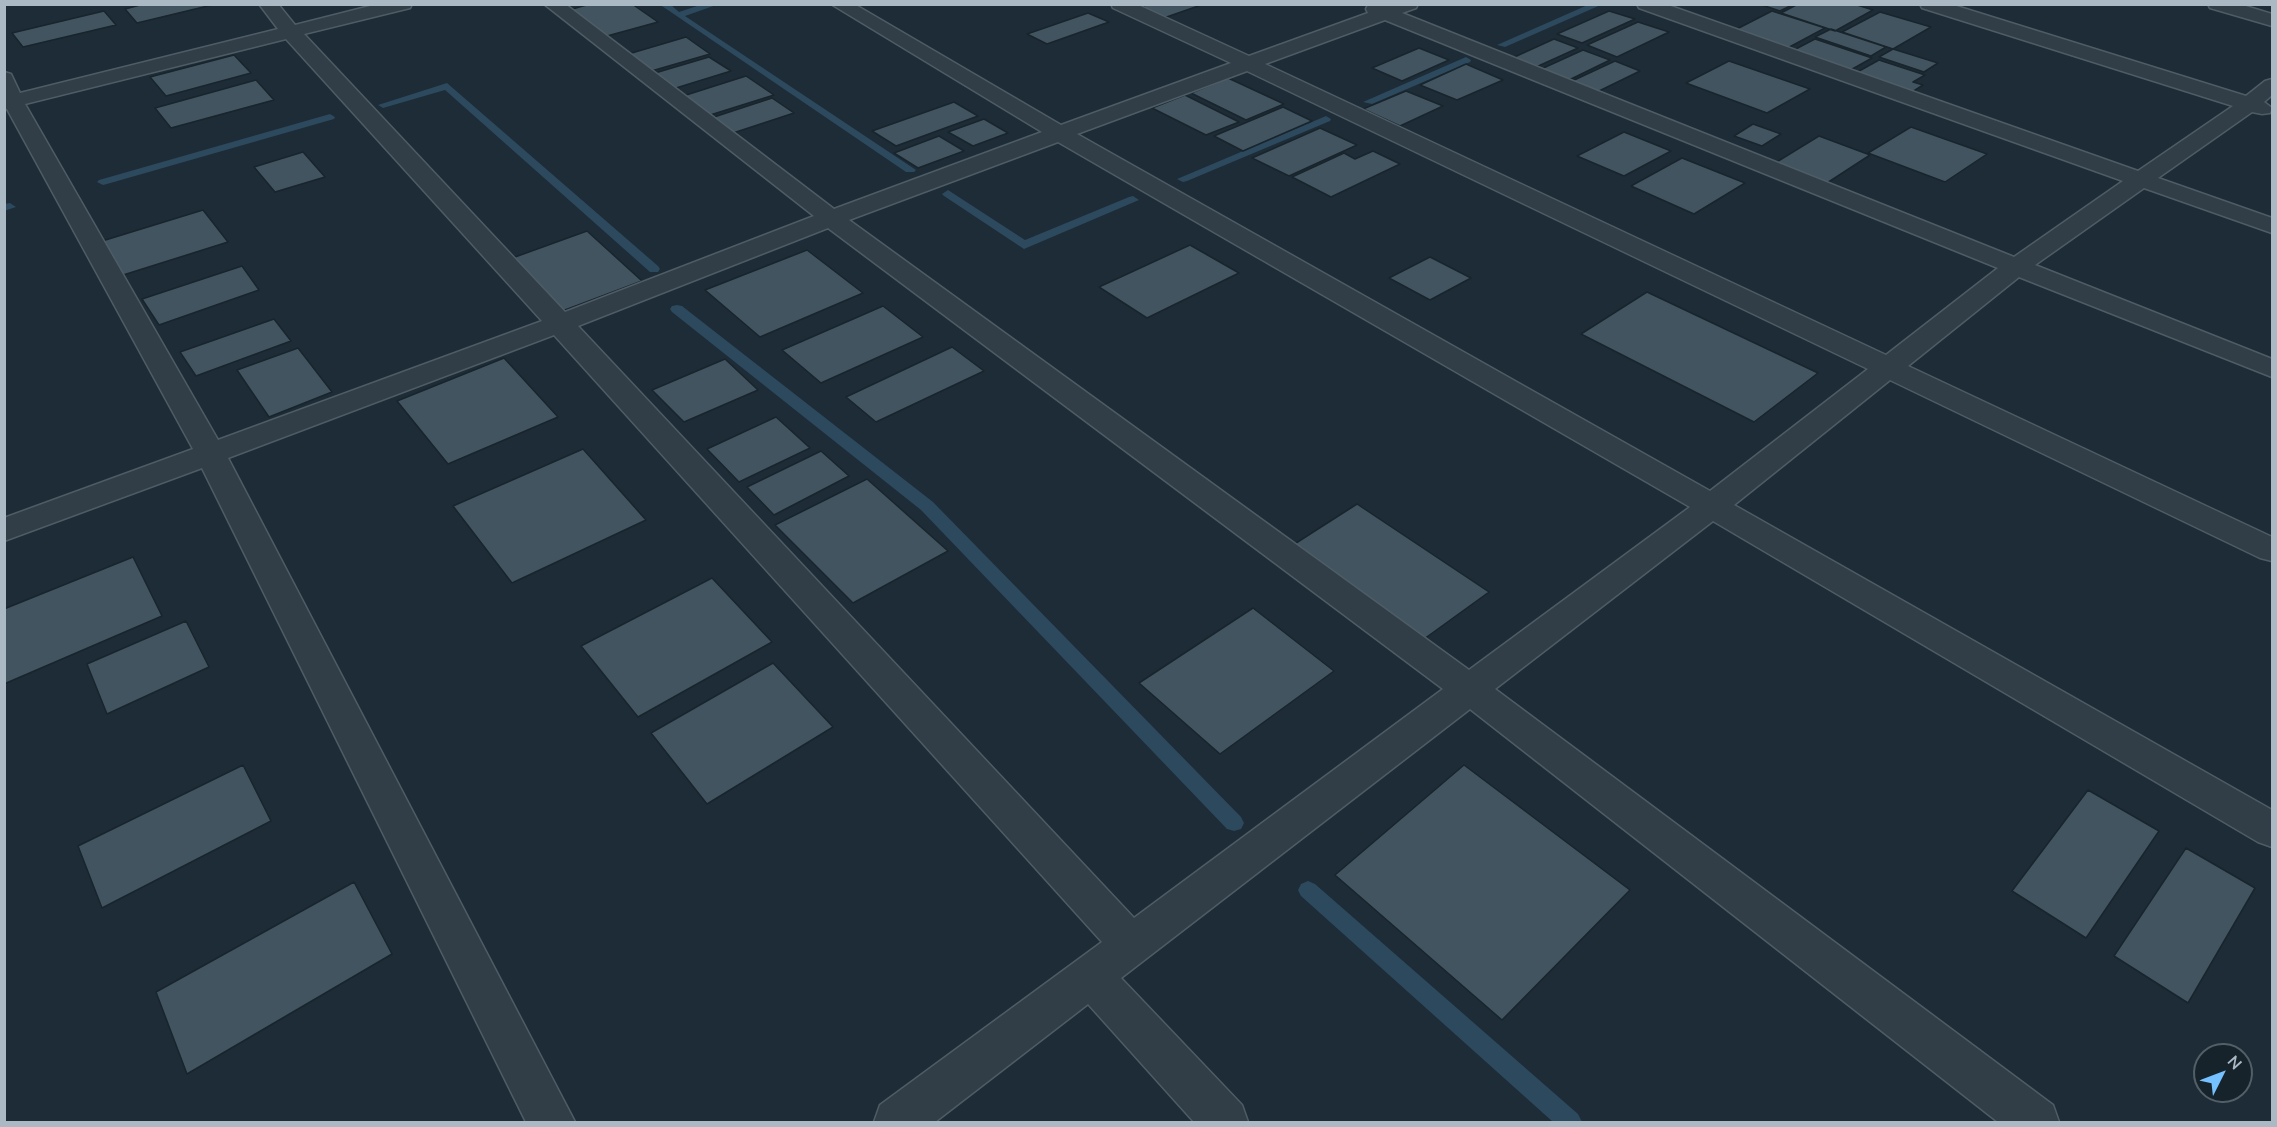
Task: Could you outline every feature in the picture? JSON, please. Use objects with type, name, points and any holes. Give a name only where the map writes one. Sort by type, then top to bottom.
[{"type":"street","points":[[268,4],[290,31],[562,323],[1133,946]]},
{"type":"street","points":[[403,4],[7,94],[210,453],[551,1122]]},
{"type":"street","points":[[553,4],[831,218],[1468,689],[2036,1122]]},
{"type":"street","points":[[840,4],[1060,134],[1713,506],[2272,830]]},
{"type":"street","points":[[1120,4],[2272,550]]},
{"type":"street","points":[[1646,4],[2272,226]]},
{"type":"street","points":[[1929,4],[2265,100]]},
{"type":"street","points":[[2217,4],[2272,20]]},
{"type":"street","points":[[4,530],[562,323],[831,218],[1249,64],[1386,7],[2272,369]]},
{"type":"street","points":[[897,1122],[1713,506],[2017,266],[2139,179],[2265,100]]},
{"type":"street","points":[[1091,977],[1226,1122]]},
{"type":"building","points":[[144,4],[216,4],[137,23],[125,9]]},
{"type":"building","points":[[590,4],[632,4],[658,22],[607,36],[569,10]]},
{"type":"building","points":[[1149,4],[1204,4],[1158,20],[1134,10]]},
{"type":"building","points":[[1759,4],[1794,4],[1780,11]]},
{"type":"building","points":[[1798,4],[1854,4],[1873,10],[1835,31],[1781,13]]},
{"type":"building","points":[[104,11],[116,25],[23,47],[12,33]]},
{"type":"building","points":[[1609,11],[1635,19],[1582,43],[1557,34]]},
{"type":"building","points":[[1772,11],[1825,28],[1782,51],[1729,33]]},
{"type":"building","points":[[1880,12],[1931,27],[1893,49],[1842,32]]},
{"type":"building","points":[[1088,13],[1109,22],[1047,44],[1027,34]]},
{"type":"building","points":[[1638,22],[1669,32],[1617,57],[1587,45]]},
{"type":"building","points":[[1831,29],[1886,47],[1871,56],[1815,37]]},
{"type":"building","points":[[686,37],[710,54],[648,72],[625,55]]},
{"type":"building","points":[[1554,39],[1578,48],[1534,68],[1510,59]]},
{"type":"building","points":[[1815,39],[1872,58],[1847,72],[1790,52]]},
{"type":"building","points":[[1419,48],[1449,60],[1402,81],[1372,68]]},
{"type":"building","points":[[1893,49],[1938,63],[1924,72],[1879,57]]},
{"type":"building","points":[[1583,50],[1610,60],[1567,81],[1539,70]]},
{"type":"building","points":[[234,55],[251,73],[166,96],[150,77]]},
{"type":"building","points":[[709,57],[731,71],[676,88],[655,73]]},
{"type":"building","points":[[1879,60],[1925,75],[1913,82],[1923,85],[1909,94],[1852,75]]},
{"type":"building","points":[[1615,61],[1640,71],[1597,92],[1570,82]]},
{"type":"building","points":[[1729,61],[1810,89],[1767,113],[1686,83]]},
{"type":"building","points":[[1466,64],[1503,80],[1457,100],[1420,85]]},
{"type":"building","points":[[746,76],[774,95],[707,116],[680,97]]},
{"type":"building","points":[[1228,78],[1284,104],[1246,120],[1191,93]]},
{"type":"building","points":[[256,80],[274,100],[171,128],[155,108]]},
{"type":"building","points":[[1406,91],[1443,106],[1400,126],[1363,109]]},
{"type":"building","points":[[1185,95],[1239,122],[1206,135],[1152,108]]},
{"type":"building","points":[[772,98],[794,113],[730,134],[708,119]]},
{"type":"building","points":[[954,102],[978,116],[896,146],[872,131]]},
{"type":"building","points":[[1283,107],[1312,121],[1243,151],[1214,136]]},
{"type":"building","points":[[984,119],[1008,133],[973,146],[948,132]]},
{"type":"building","points":[[1753,124],[1781,134],[1762,146],[1734,136]]},
{"type":"building","points":[[1911,127],[1987,154],[1945,182],[1868,153]]},
{"type":"building","points":[[1320,128],[1357,145],[1289,176],[1252,158]]},
{"type":"building","points":[[1624,132],[1671,151],[1624,176],[1577,156]]},
{"type":"building","points":[[939,136],[964,151],[918,168],[894,153]]},
{"type":"building","points":[[1819,136],[1870,155],[1827,183],[1775,163]]},
{"type":"building","points":[[1373,151],[1400,164],[1331,197],[1292,177],[1344,153],[1355,159]]},
{"type":"building","points":[[303,152],[325,177],[275,192],[254,167]]},
{"type":"building","points":[[1682,158],[1745,183],[1694,214],[1631,186]]},
{"type":"building","points":[[203,210],[228,242],[120,276],[99,242]]},
{"type":"building","points":[[587,231],[642,281],[557,313],[504,261]]},
{"type":"building","points":[[1190,245],[1239,273],[1147,318],[1099,287]]},
{"type":"building","points":[[807,250],[863,293],[760,337],[705,290]]},
{"type":"building","points":[[1430,257],[1471,278],[1430,300],[1389,278]]},
{"type":"building","points":[[242,266],[259,290],[159,325],[142,299]]},
{"type":"building","points":[[1647,292],[1818,373],[1754,422],[1581,334]]},
{"type":"building","points":[[883,306],[923,337],[821,383],[782,350]]},
{"type":"building","points":[[274,319],[291,341],[196,376],[180,352]]},
{"type":"building","points":[[952,347],[984,371],[876,422],[846,397]]},
{"type":"building","points":[[298,348],[332,392],[269,417],[237,370]]},
{"type":"building","points":[[504,358],[558,417],[448,464],[397,401]]},
{"type":"building","points":[[725,359],[758,390],[684,422],[652,390]]},
{"type":"building","points":[[776,417],[810,448],[739,482],[707,449]]},
{"type":"building","points":[[583,449],[646,520],[512,583],[453,506]]},
{"type":"building","points":[[821,451],[849,476],[774,515],[747,487]]},
{"type":"building","points":[[867,479],[948,551],[853,603],[775,525]]},
{"type":"building","points":[[1357,504],[1489,592],[1424,639],[1293,545]]},
{"type":"building","points":[[133,557],[162,616],[4,684],[4,609]]},
{"type":"building","points":[[712,578],[772,642],[638,717],[581,646]]},
{"type":"building","points":[[1253,608],[1334,671],[1220,754],[1139,683]]},
{"type":"building","points":[[186,621],[209,667],[107,714],[87,664]]},
{"type":"building","points":[[773,663],[833,727],[707,804],[651,733]]},
{"type":"building","points":[[243,765],[271,821],[102,908],[78,846]]},
{"type":"building","points":[[1464,765],[1630,890],[1502,1020],[1335,875]]},
{"type":"building","points":[[2088,790],[2159,831],[2086,938],[2012,891]]},
{"type":"building","points":[[2186,848],[2255,888],[2188,1003],[2114,956]]},
{"type":"building","points":[[354,882],[392,954],[187,1074],[156,992]]},
{"type":"waterway","points":[[663,4],[678,15]]},
{"type":"waterway","points":[[678,15],[715,4]]},
{"type":"waterway","points":[[1502,45],[1599,4]]},
{"type":"waterway","points":[[678,15],[910,170]]},
{"type":"waterway","points":[[1368,102],[1466,60]]},
{"type":"waterway","points":[[383,105],[447,86],[654,269]]},
{"type":"waterway","points":[[103,182],[330,117]]},
{"type":"waterway","points":[[1183,179],[1326,119]]},
{"type":"waterway","points":[[948,194],[1024,245],[1133,200]]},
{"type":"waterway","points":[[4,208],[10,207]]},
{"type":"waterway","points":[[677,309],[927,506],[1234,823]]},
{"type":"waterway","points":[[1308,890],[1570,1122]]}]
